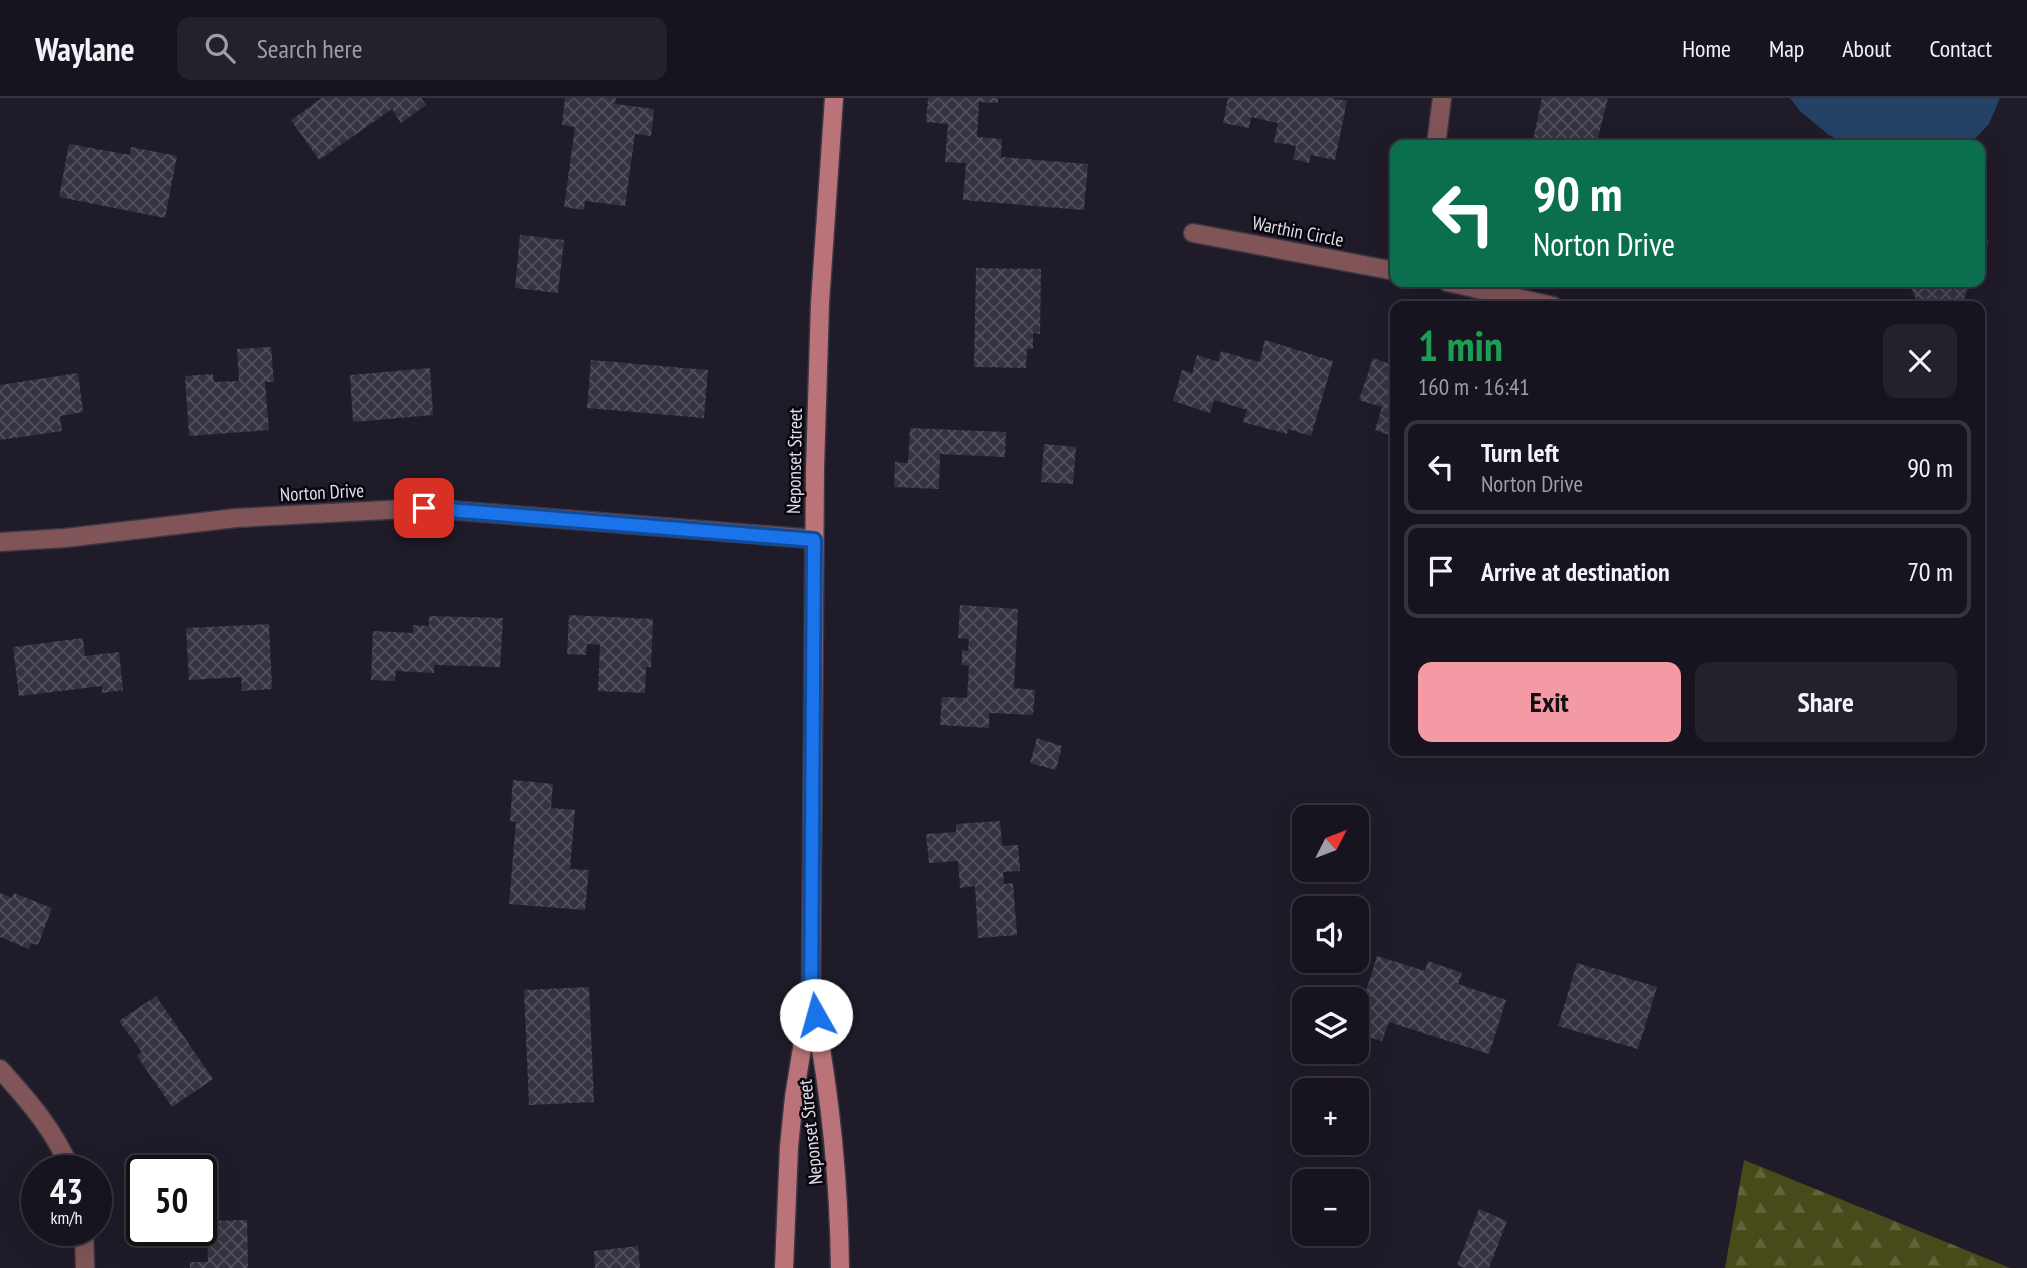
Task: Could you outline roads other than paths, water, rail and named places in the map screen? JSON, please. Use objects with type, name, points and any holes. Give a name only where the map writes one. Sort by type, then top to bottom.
[{"type":"main road","name":"Neponset Street","points":[[784,1268],[789,1147],[811,993],[814,540],[820,316],[834,98]]},
{"type":"main road","name":"Neponset Street","points":[[811,993],[824,1059],[834,1141],[839,1268]]},
{"type":"street","points":[[1437,140],[1442,98]]},
{"type":"street","name":"Warthin Circle","points":[[1193,233],[1390,270]]},
{"type":"street","points":[[1469,287],[1531,301]]},
{"type":"street","name":"Norton Drive","points":[[0,542],[65,538],[236,518],[424,508],[814,540]]},
{"type":"street","points":[[0,1069],[27,1098],[66,1155]]},
{"type":"street","points":[[84,1246],[85,1268]]},
{"type":"water","points":[[1790,98],[2000,98],[1989,124],[1974,140],[1839,140],[1800,111]]}]
